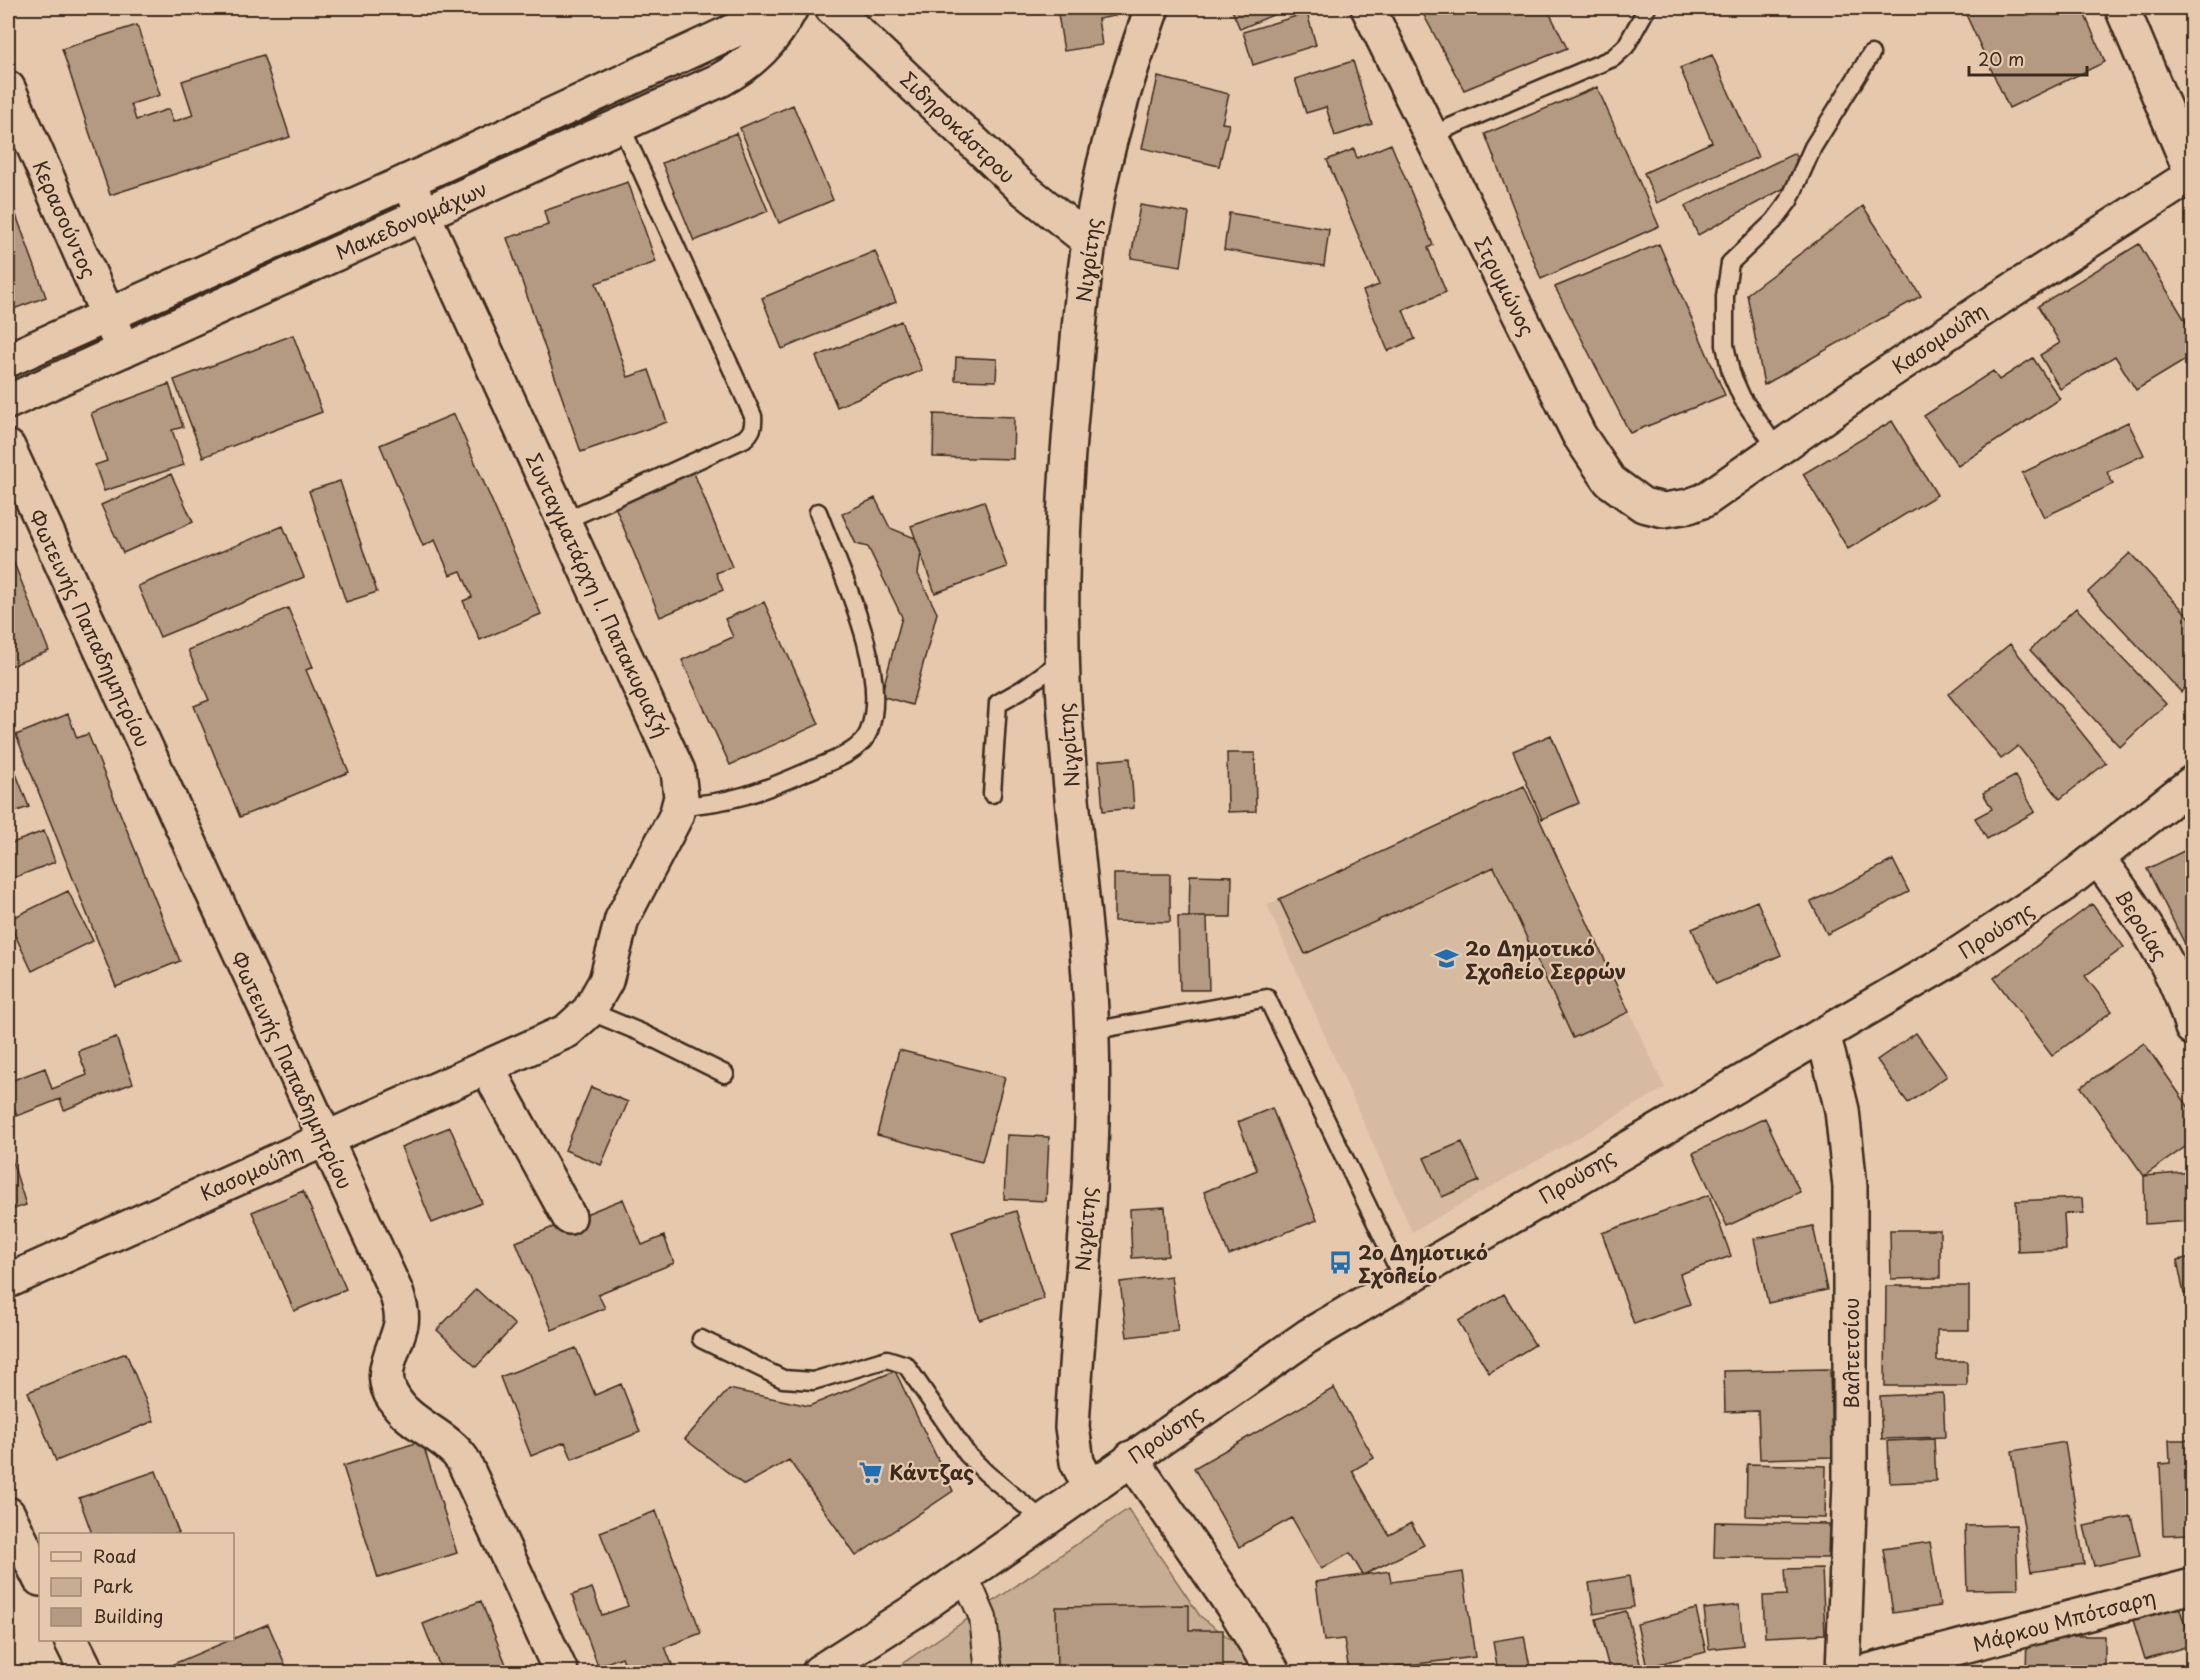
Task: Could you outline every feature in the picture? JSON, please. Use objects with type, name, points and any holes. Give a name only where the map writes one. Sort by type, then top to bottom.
[{"type":"street","name":"Μακεδονομάχων","points":[[8,360],[783,8]]},
{"type":"street","name":"Μακεδονομάχων","points":[[8,402],[621,126],[739,69],[772,39],[791,8]]},
{"type":"street","name":"Σιδηροκάστρου","points":[[832,8],[1020,186],[1089,241]]},
{"type":"street","name":"Νιγρίτης","points":[[1090,1487],[1077,1462],[1072,1427],[1092,1104],[1092,1031],[1083,893],[1066,737],[1062,552],[1068,445],[1089,241],[1105,163],[1152,8]]},
{"type":"street","name":"Στρυμώνος","points":[[1368,8],[1429,136],[1579,435],[1601,470],[1622,492],[1643,505],[1664,510],[1689,506]]},
{"type":"street","points":[[2122,8],[2193,174]]},
{"type":"street","name":"Κερασούντος","points":[[8,88],[123,350]]},
{"type":"street","name":"Κασομούλη","points":[[1689,506],[1721,491],[1777,449],[2000,298],[2193,174]]},
{"type":"street","name":"Συνταγματάρχη Ι. Παπακυριαζή","points":[[408,180],[678,771],[681,786],[679,806],[622,919],[606,981],[589,1011]]},
{"type":"street","name":"Φωτεινής Παπαδημητρίου","points":[[8,447],[323,1139],[396,1292],[402,1323],[388,1362],[387,1386],[403,1412],[441,1437],[463,1460],[561,1672]]},
{"type":"street","name":"Προύσης","points":[[819,1672],[965,1576],[1283,1352],[1622,1150],[1824,1036],[2032,907],[2098,859],[2193,783]]},
{"type":"street","name":"Βεροίας","points":[[2098,859],[2130,901],[2163,956],[2193,1028]]},
{"type":"street","name":"Κασομούλη","points":[[8,1281],[567,1031],[589,1011]]},
{"type":"street","name":"Βαλτετσίου","points":[[1824,1036],[1842,1110],[1850,1187],[1849,1492],[1843,1672]]},
{"type":"street","points":[[487,1068],[569,1217]]},
{"type":"street","points":[[1131,1458],[1238,1614],[1274,1672]]},
{"type":"street","points":[[8,1514],[39,1577]]},
{"type":"street","points":[[965,1576],[983,1618],[989,1672]]},
{"type":"street","name":"Μάρκου Μπότσαρη","points":[[1865,1672],[2193,1586]]},
{"type":"street","points":[[72,1641],[87,1672]]},
{"type":"lane","points":[[1429,136],[1613,58],[1626,46],[1647,8]]},
{"type":"lane","points":[[1777,449],[1742,398],[1731,373],[1725,345],[1728,269],[1734,256],[1774,221],[1789,201],[1813,147],[1872,54]]},
{"type":"lane","points":[[564,521],[744,439],[751,433],[754,424],[748,405],[621,126]]},
{"type":"lane","points":[[679,806],[730,801],[754,795],[840,756],[858,745],[869,731],[873,672],[867,643],[818,512]]},
{"type":"lane","points":[[992,794],[998,703],[1063,660]]},
{"type":"lane","points":[[1092,1031],[1267,998],[1403,1279]]},
{"type":"lane","points":[[589,1011],[642,1033],[725,1074]]},
{"type":"lane","points":[[701,1339],[783,1379],[813,1381],[887,1359],[906,1365],[968,1454],[986,1473],[1044,1521]]},
{"type":"shaded area","name":"2ο Δημοτικό Σχολείο Σερρών","points":[[1524,786],[1665,1088],[1412,1232],[1267,905]]},
{"type":"green space","points":[[1128,1509],[1200,1616],[1237,1644],[1257,1672],[890,1672]]},
{"type":"building","points":[[1057,8],[1114,8],[1115,16],[1098,19],[1102,45],[1064,51]]},
{"type":"building","points":[[1231,8],[1289,8],[1240,29]]},
{"type":"building","points":[[1420,8],[1547,8],[1567,48],[1464,90]]},
{"type":"building","points":[[1963,8],[2082,8],[2105,62],[2009,108]]},
{"type":"building","points":[[1307,13],[1316,45],[1253,65],[1243,32]]},
{"type":"building","points":[[137,25],[160,95],[131,104],[136,120],[169,109],[173,122],[193,115],[182,81],[263,55],[290,137],[110,195],[62,49]]},
{"type":"building","points":[[1712,55],[1758,157],[1657,203],[1644,173],[1712,142],[1680,68]]},
{"type":"building","points":[[1353,61],[1372,124],[1335,136],[1326,107],[1306,113],[1295,79]]},
{"type":"building","points":[[1158,77],[1229,94],[1222,123],[1229,124],[1219,166],[1142,148]]},
{"type":"building","points":[[1597,87],[1659,226],[1541,279],[1485,134]]},
{"type":"building","points":[[793,105],[833,200],[779,223],[740,128]]},
{"type":"building","points":[[736,133],[768,211],[694,241],[662,163]]},
{"type":"building","points":[[1391,144],[1433,245],[1428,248],[1446,292],[1403,310],[1415,339],[1388,351],[1363,291],[1379,285],[1327,160],[1354,149],[1357,158]]},
{"type":"building","points":[[1795,153],[1799,180],[1698,235],[1685,206]]},
{"type":"building","points":[[628,182],[656,262],[596,283],[628,377],[649,370],[667,422],[581,452],[507,238],[548,225],[544,211]]},
{"type":"building","points":[[8,193],[46,297],[8,311]]},
{"type":"building","points":[[1140,205],[1189,213],[1181,266],[1131,258]]},
{"type":"building","points":[[1863,206],[1921,296],[1764,385],[1747,294]]},
{"type":"building","points":[[1229,213],[1329,229],[1324,266],[1224,250]]},
{"type":"building","points":[[1659,244],[1725,395],[1630,433],[1555,287]]},
{"type":"building","points":[[2139,244],[2192,332],[2192,356],[2136,390],[2115,356],[2060,389],[2040,355],[2060,343],[2038,306]]},
{"type":"building","points":[[875,251],[896,302],[782,349],[762,298]]},
{"type":"building","points":[[901,321],[922,370],[837,407],[816,357]]},
{"type":"building","points":[[293,335],[322,412],[203,457],[174,380]]},
{"type":"building","points":[[956,357],[997,359],[996,381],[955,380]]},
{"type":"building","points":[[2033,358],[2060,399],[1958,466],[1924,416],[1993,371],[1999,380]]},
{"type":"building","points":[[169,384],[183,427],[172,430],[184,465],[104,491],[95,465],[107,461],[91,413]]},
{"type":"building","points":[[454,414],[541,614],[480,640],[463,601],[472,597],[461,571],[450,575],[435,540],[423,546],[380,445]]},
{"type":"building","points":[[934,414],[1014,417],[1013,459],[933,457]]},
{"type":"building","points":[[1892,421],[1937,495],[1848,549],[1803,474]]},
{"type":"building","points":[[2128,422],[2144,455],[2107,472],[2113,484],[2044,517],[2022,473]]},
{"type":"building","points":[[690,463],[732,567],[716,573],[723,590],[660,617],[612,499]]},
{"type":"building","points":[[171,474],[193,522],[123,553],[101,505]]},
{"type":"building","points":[[340,481],[377,592],[346,602],[309,491]]},
{"type":"building","points":[[875,498],[890,528],[915,538],[921,553],[918,574],[937,613],[912,705],[881,696],[902,617],[868,547],[856,544],[842,514]]},
{"type":"building","points":[[984,501],[1007,567],[935,593],[911,526]]},
{"type":"building","points":[[283,526],[304,577],[160,637],[138,586]]},
{"type":"building","points":[[8,548],[49,651],[8,667]]},
{"type":"building","points":[[2130,553],[2192,620],[2192,681],[2181,692],[2088,592]]},
{"type":"building","points":[[764,602],[819,724],[730,765],[682,660],[733,637],[725,619]]},
{"type":"building","points":[[288,608],[313,667],[306,670],[349,772],[240,817],[194,706],[209,700],[188,650]]},
{"type":"building","points":[[2076,608],[2166,704],[2120,747],[2030,650]]},
{"type":"building","points":[[2010,644],[2106,763],[2060,799],[2018,746],[2001,759],[1948,694]]},
{"type":"building","points":[[68,714],[77,738],[88,734],[180,961],[116,987],[16,735]]},
{"type":"building","points":[[1551,735],[1579,803],[1542,819],[1513,751]]},
{"type":"building","points":[[8,753],[29,807],[8,814]]},
{"type":"building","points":[[1227,753],[1255,753],[1256,811],[1228,812]]},
{"type":"building","points":[[1130,758],[1134,808],[1103,811],[1099,761]]},
{"type":"building","points":[[2015,776],[2035,812],[1987,839],[1975,818],[1992,809],[1983,793]]},
{"type":"building","points":[[1524,786],[1629,1012],[1573,1038],[1494,867],[1305,954],[1279,899]]},
{"type":"building","points":[[8,831],[12,843],[44,831],[55,862],[8,880]]},
{"type":"building","points":[[2192,847],[2192,958],[2147,869]]},
{"type":"building","points":[[1893,860],[1909,892],[1827,934],[1811,902]]},
{"type":"building","points":[[1114,874],[1170,874],[1170,922],[1114,921]]},
{"type":"building","points":[[1190,875],[1232,876],[1231,917],[1189,917]]},
{"type":"building","points":[[68,891],[93,941],[32,971],[8,920]]},
{"type":"building","points":[[1757,901],[1781,955],[1716,984],[1692,929]]},
{"type":"building","points":[[2092,904],[2124,947],[2085,976],[2112,1011],[2052,1056],[1994,978]]},
{"type":"building","points":[[1178,917],[1207,917],[1209,990],[1180,990]]},
{"type":"building","points":[[1916,1033],[1947,1076],[1908,1103],[1877,1060]]},
{"type":"building","points":[[116,1037],[133,1083],[64,1110],[60,1099],[17,1116],[8,1090],[8,1082],[45,1068],[52,1089],[87,1075],[78,1051]]},
{"type":"building","points":[[2144,1043],[2192,1112],[2192,1142],[2144,1176],[2081,1087]]},
{"type":"building","points":[[899,1050],[1005,1077],[982,1162],[877,1135]]},
{"type":"building","points":[[591,1087],[628,1102],[601,1165],[565,1150]]},
{"type":"building","points":[[1272,1108],[1317,1220],[1229,1255],[1204,1192],[1257,1170],[1238,1122]]},
{"type":"building","points":[[1765,1118],[1800,1192],[1727,1226],[1693,1153]]},
{"type":"building","points":[[450,1127],[482,1203],[432,1223],[401,1147]]},
{"type":"building","points":[[1007,1135],[1049,1137],[1046,1201],[1004,1199]]},
{"type":"building","points":[[1462,1142],[1479,1181],[1442,1197],[1424,1158]]},
{"type":"building","points":[[10,1154],[26,1205],[8,1211],[8,1155]]},
{"type":"building","points":[[2192,1172],[2192,1221],[2145,1224],[2144,1176]]},
{"type":"building","points":[[303,1191],[346,1289],[294,1311],[252,1212]]},
{"type":"building","points":[[1709,1195],[1731,1256],[1680,1274],[1690,1304],[1634,1324],[1602,1233]]},
{"type":"building","points":[[2082,1198],[2083,1213],[2064,1214],[2066,1250],[2018,1252],[2016,1201]]},
{"type":"building","points":[[623,1199],[642,1245],[664,1236],[674,1263],[598,1294],[605,1308],[552,1330],[516,1242]]},
{"type":"building","points":[[1165,1207],[1168,1256],[1132,1258],[1130,1209]]},
{"type":"building","points":[[1016,1211],[1044,1299],[980,1320],[952,1232]]},
{"type":"building","points":[[1813,1226],[1827,1290],[1768,1303],[1754,1239]]},
{"type":"building","points":[[1890,1230],[1940,1230],[1940,1278],[1891,1279]]},
{"type":"building","points":[[2192,1257],[2192,1293],[2184,1294],[2177,1260]]},
{"type":"building","points":[[1171,1276],[1178,1331],[1127,1337],[1120,1282]]},
{"type":"building","points":[[1886,1286],[1969,1286],[1969,1330],[1937,1330],[1937,1361],[1967,1361],[1967,1386],[1885,1386]]},
{"type":"building","points":[[476,1289],[515,1325],[476,1367],[437,1330]]},
{"type":"building","points":[[1504,1294],[1535,1345],[1489,1373],[1458,1321]]},
{"type":"building","points":[[576,1348],[595,1395],[621,1384],[640,1432],[572,1459],[565,1442],[531,1456],[500,1377]]},
{"type":"building","points":[[126,1353],[154,1421],[56,1461],[28,1392]]},
{"type":"building","points":[[1830,1369],[1832,1457],[1760,1459],[1758,1411],[1725,1412],[1724,1371]]},
{"type":"building","name":"Κάντζας","points":[[895,1371],[953,1491],[856,1556],[789,1460],[744,1485],[685,1439],[729,1389],[809,1406]]},
{"type":"building","points":[[1334,1388],[1374,1458],[1352,1471],[1389,1535],[1411,1523],[1424,1545],[1363,1575],[1350,1553],[1321,1569],[1292,1518],[1239,1547],[1194,1468]]},
{"type":"building","points":[[1943,1393],[1945,1437],[1882,1439],[1880,1396]]},
{"type":"building","points":[[1934,1439],[1936,1481],[1890,1483],[1888,1441]]},
{"type":"building","points":[[2169,1440],[2192,1440],[2192,1534],[2163,1535],[2160,1464],[2170,1463]]},
{"type":"building","points":[[422,1441],[457,1553],[378,1578],[343,1466]]},
{"type":"building","points":[[2065,1442],[2084,1564],[2031,1572],[2012,1451]]},
{"type":"building","points":[[1747,1464],[1826,1466],[1825,1518],[1746,1516]]},
{"type":"building","points":[[156,1471],[179,1533],[92,1533],[79,1498]]},
{"type":"building","points":[[656,1511],[701,1633],[665,1647],[675,1672],[628,1672],[622,1657],[598,1666],[572,1595],[592,1588],[602,1615],[628,1606],[600,1532]]},
{"type":"building","points":[[2131,1516],[2140,1556],[2094,1566],[2084,1526]]},
{"type":"building","points":[[1715,1522],[1829,1524],[1828,1558],[1714,1557]]},
{"type":"building","points":[[2016,1525],[2018,1589],[1967,1590],[1965,1526]]},
{"type":"building","points":[[1930,1542],[1940,1606],[1893,1613],[1883,1549]]},
{"type":"building","points":[[1822,1568],[1825,1634],[1765,1637],[1763,1596],[1787,1595],[1785,1569]]},
{"type":"building","points":[[1389,1571],[1391,1582],[1463,1572],[1475,1657],[1349,1672],[1344,1639],[1324,1641],[1316,1582]]},
{"type":"building","points":[[1629,1576],[1634,1607],[1594,1614],[1589,1583]]},
{"type":"building","points":[[481,1601],[509,1672],[442,1672],[423,1624]]},
{"type":"building","points":[[1189,1605],[1189,1630],[1223,1630],[1223,1672],[1057,1672],[1056,1607]]},
{"type":"building","points":[[1739,1605],[1743,1645],[1709,1649],[1704,1609]]},
{"type":"building","points":[[2180,1606],[2192,1645],[2145,1659],[2133,1620]]},
{"type":"building","points":[[1696,1609],[1706,1652],[1647,1667],[1637,1624]]},
{"type":"building","points":[[1626,1611],[1641,1667],[1610,1672],[1596,1619]]},
{"type":"building","points":[[8,1619],[15,1638],[8,1640]]},
{"type":"building","points":[[268,1624],[287,1669],[279,1672],[169,1672],[166,1667],[228,1641],[234,1641],[234,1638]]},
{"type":"building","points":[[1524,1636],[1531,1672],[1498,1672],[1493,1641]]},
{"type":"building","points":[[2027,1636],[2105,1636],[2105,1672],[2026,1672]]},
{"type":"place","name":"2ο Δημοτικό Σχολείο Σερρών","points":[[1447,959]]},
{"type":"place","name":"2ο Δημοτικό Σχολείο","points":[[1340,1263]]},
{"type":"place","name":"Κάντζας","points":[[871,1472]]}]
